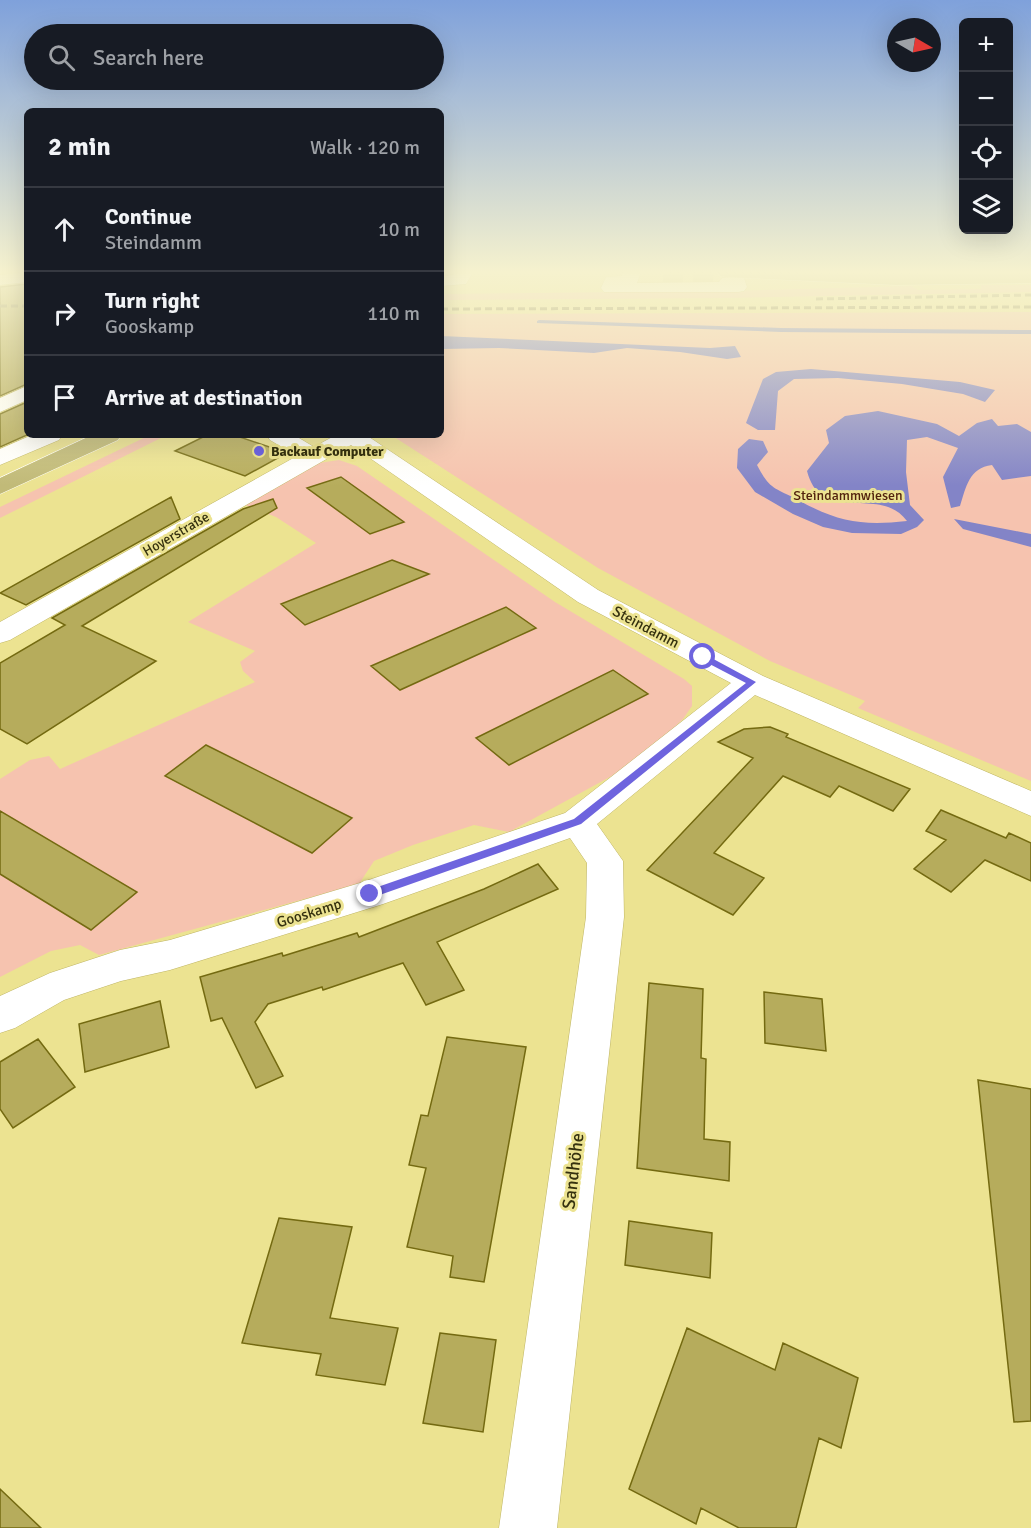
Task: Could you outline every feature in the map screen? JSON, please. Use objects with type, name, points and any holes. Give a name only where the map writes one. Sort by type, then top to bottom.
[{"type":"main road","points":[[0,487],[104,438]]},
{"type":"street","points":[[0,406],[24,394]]},
{"type":"street","points":[[0,458],[44,438]]},
{"type":"street","points":[[283,438],[313,456]]},
{"type":"street","name":"Hoyerstraße","points":[[0,634],[346,438]]},
{"type":"street","name":"Steindamm","points":[[356,438],[588,596],[752,682],[1031,804]]},
{"type":"street","name":"Gooskamp","points":[[0,1016],[50,989],[120,966],[170,955],[370,894],[577,822],[752,682]]},
{"type":"street","name":"Sandhöhe","points":[[528,1528],[605,917],[605,861],[577,822]]},
{"type":"green space","name":"Steindammwiesen","points":[[444,343],[1031,343],[1031,781],[858,708],[865,701],[770,661],[598,568],[396,438],[444,438]]},
{"type":"green space","points":[[144,438],[161,438],[0,518],[0,507]]},
{"type":"green space","points":[[339,460],[357,466],[555,602],[684,679],[692,686],[692,706],[683,719],[641,760],[509,832],[474,825],[413,845],[374,861],[359,884],[99,955],[80,945],[51,951],[0,977],[0,779],[30,760],[49,756],[60,769],[255,682],[243,671],[240,662],[255,651],[188,622],[316,543],[276,517],[245,505],[319,463]]},
{"type":"water","points":[[444,343],[605,343],[710,348],[735,346],[741,357],[727,359],[680,352],[627,348],[594,353],[499,348],[444,349]]},
{"type":"water","points":[[811,369],[960,382],[995,390],[985,402],[963,394],[902,384],[838,378],[794,379],[778,391],[775,430],[758,430],[746,423],[763,379],[776,372]]},
{"type":"water","points":[[878,411],[937,424],[959,436],[977,423],[992,419],[998,426],[1017,424],[1031,432],[1031,476],[1002,480],[992,465],[984,467],[973,474],[960,506],[951,508],[943,477],[958,448],[927,437],[907,440],[906,472],[910,505],[924,520],[917,527],[901,534],[852,533],[823,527],[793,514],[755,492],[737,468],[738,449],[749,439],[763,441],[768,452],[757,465],[769,484],[778,490],[838,518],[877,523],[907,521],[896,510],[882,505],[838,501],[825,497],[814,487],[807,471],[829,443],[826,430],[845,416]]},
{"type":"water","points":[[954,519],[1031,534],[1031,547],[963,529]]},
{"type":"building","points":[[0,343],[24,343],[24,385],[0,396]]},
{"type":"building","points":[[24,403],[24,436],[0,447],[0,414]]},
{"type":"building","points":[[201,438],[243,438],[287,453],[245,476],[175,451]]},
{"type":"building","points":[[341,477],[404,522],[370,534],[307,488]]},
{"type":"building","points":[[171,497],[180,519],[26,605],[0,593]]},
{"type":"building","points":[[273,499],[277,508],[82,626],[156,661],[27,744],[0,729],[0,663],[65,625],[52,618],[243,509]]},
{"type":"building","points":[[392,560],[429,574],[305,625],[281,604]]},
{"type":"building","points":[[506,607],[536,628],[400,690],[371,666]]},
{"type":"building","points":[[613,670],[648,694],[509,765],[476,738]]},
{"type":"building","points":[[770,727],[788,734],[786,737],[910,789],[893,811],[839,786],[830,797],[783,776],[714,853],[764,878],[733,915],[647,870],[753,758],[718,742],[744,729]]},
{"type":"building","points":[[206,745],[352,818],[312,853],[165,776]]},
{"type":"building","points":[[941,810],[1006,838],[1009,833],[1031,843],[1031,881],[985,860],[951,892],[914,869],[946,840],[926,831]]},
{"type":"building","points":[[0,811],[137,892],[91,930],[0,874]]},
{"type":"building","points":[[538,864],[558,889],[437,942],[464,990],[426,1005],[403,963],[323,990],[322,987],[268,1004],[255,1022],[283,1076],[256,1088],[222,1018],[211,1021],[200,977],[282,953],[283,956],[357,933],[359,937],[484,889]]},
{"type":"building","points":[[649,983],[703,989],[701,1058],[706,1059],[704,1139],[730,1142],[729,1181],[637,1168]]},
{"type":"building","points":[[764,992],[822,999],[826,1051],[765,1043]]},
{"type":"building","points":[[160,1001],[169,1047],[85,1072],[79,1024]]},
{"type":"building","points":[[447,1037],[526,1047],[484,1282],[450,1277],[453,1256],[407,1247],[426,1168],[409,1165],[421,1115],[428,1116]]},
{"type":"building","points":[[38,1039],[75,1087],[13,1128],[0,1109],[0,1062]]},
{"type":"building","points":[[978,1080],[1031,1089],[1031,1421],[1014,1422]]},
{"type":"building","points":[[279,1218],[352,1227],[330,1318],[398,1328],[385,1385],[316,1375],[321,1354],[242,1343]]},
{"type":"building","points":[[629,1221],[712,1233],[710,1278],[625,1265]]},
{"type":"building","points":[[687,1328],[775,1370],[783,1343],[858,1378],[841,1448],[819,1438],[796,1528],[739,1528],[701,1508],[696,1524],[629,1489]]},
{"type":"building","points":[[440,1333],[496,1340],[483,1432],[423,1423]]},
{"type":"building","points":[[0,1489],[41,1528],[0,1528]]},
{"type":"place","name":"Backauf Computer","points":[[259,451]]},
{"type":"route","points":[[370,894],[577,822],[752,682],[703,657]]}]
